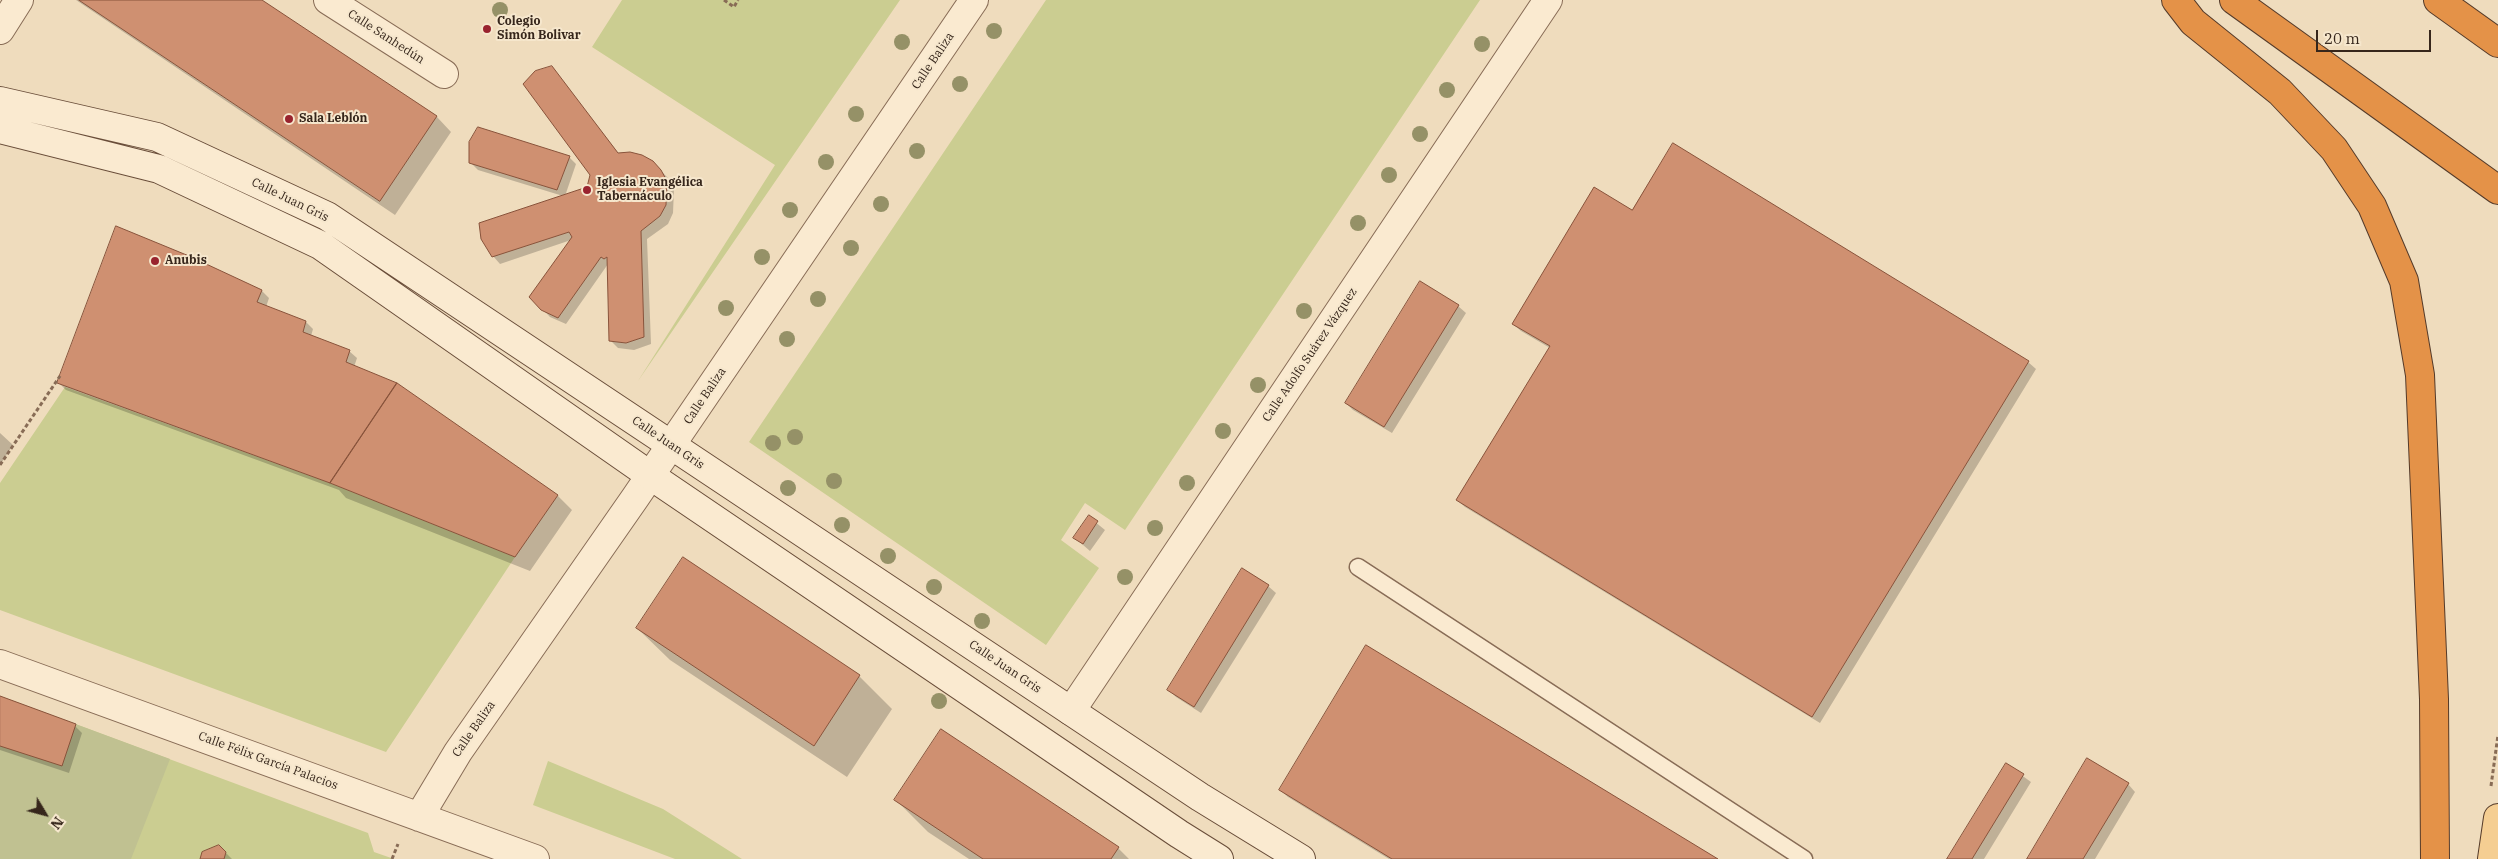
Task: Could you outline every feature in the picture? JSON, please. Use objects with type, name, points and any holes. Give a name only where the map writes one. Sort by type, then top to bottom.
[{"type":"highway","points":[[2176,0],[2193,22],[2280,92],[2334,149],[2372,206],[2404,282],[2420,375],[2434,699],[2436,859]]},
{"type":"highway","points":[[2234,0],[2498,190]]},
{"type":"highway","points":[[2438,0],[2498,42]]},
{"type":"main road","points":[[0,30],[19,0]]},
{"type":"main road","name":"Calle Sanhedún","points":[[328,0],[444,74]]},
{"type":"main road","name":"Calle Baliza","points":[[410,826],[458,752],[651,476],[974,0]]},
{"type":"main road","name":"Calle Adolfo Suárez Vázquez","points":[[1071,711],[1548,0]]},
{"type":"main road","name":"Calle Juan Gris","points":[[0,101],[157,137],[326,216],[1200,797],[1301,859]]},
{"type":"main road","points":[[0,129],[159,169],[320,245],[651,476],[1179,834],[1220,859]]},
{"type":"main road","name":"Calle Félix García Palacios","points":[[0,664],[410,826],[535,859]]},
{"type":"main road","points":[[2492,859],[2498,818]]},
{"type":"lane","points":[[1358,567],[1804,859]]},
{"type":"path","points":[[724,0],[734,6],[738,0]]},
{"type":"path","points":[[0,464],[60,376]]},
{"type":"path","points":[[392,859],[410,826]]},
{"type":"green space","points":[[622,0],[900,0],[638,381],[775,165],[592,47]]},
{"type":"green space","points":[[1046,0],[1480,0],[1125,530],[1085,503],[1061,540],[1099,568],[1046,645],[749,442]]},
{"type":"green space","points":[[65,387],[330,483],[515,557],[386,752],[0,610],[0,483]]},
{"type":"green space","points":[[0,696],[368,833],[374,852],[394,859],[0,859]]},
{"type":"green space","points":[[0,696],[170,759],[131,859],[0,859]]},
{"type":"green space","points":[[548,761],[663,809],[742,859],[675,859],[533,805]]},
{"type":"building","points":[[79,0],[262,0],[437,116],[380,201]]},
{"type":"building","points":[[552,66],[618,153],[630,152],[642,155],[653,161],[667,181],[666,205],[660,216],[641,231],[644,337],[626,343],[609,341],[607,257],[604,259],[601,257],[558,318],[541,310],[529,297],[572,237],[569,232],[492,257],[481,239],[479,223],[587,187],[590,175],[523,84],[535,71]]},
{"type":"building","points":[[478,127],[570,156],[557,190],[469,163],[469,142]]},
{"type":"building","points":[[1673,143],[2029,361],[1812,717],[1456,500],[1550,346],[1512,324],[1594,187],[1632,210]]},
{"type":"building","points":[[116,226],[189,256],[262,290],[257,302],[306,321],[303,332],[350,350],[346,362],[397,383],[330,483],[57,383]]},
{"type":"building","points":[[1420,281],[1459,305],[1384,427],[1345,403]]},
{"type":"building","points":[[397,383],[558,495],[515,557],[330,483]]},
{"type":"building","points":[[1089,515],[1098,521],[1083,544],[1073,538]]},
{"type":"building","points":[[683,557],[860,675],[814,746],[636,628]]},
{"type":"building","points":[[1242,568],[1269,585],[1194,707],[1167,690]]},
{"type":"building","points":[[1366,645],[1718,859],[1392,859],[1279,790]]},
{"type":"building","points":[[0,696],[76,724],[62,766],[0,746]]},
{"type":"building","points":[[941,729],[1119,847],[1111,859],[983,859],[894,800]]},
{"type":"building","points":[[2087,758],[2129,783],[2083,859],[2027,859]]},
{"type":"building","points":[[2006,763],[2024,774],[1972,859],[1947,859]]},
{"type":"building","points":[[219,845],[226,852],[224,859],[200,859],[202,852]]},
{"type":"place","name":"Colegio Simón Bolivar","points":[[487,29]]},
{"type":"place","name":"Sala Leblón","points":[[289,119]]},
{"type":"place","name":"Iglesia Evangélica Tabernáculo","points":[[587,190]]},
{"type":"place","name":"Anubis","points":[[155,261]]}]
